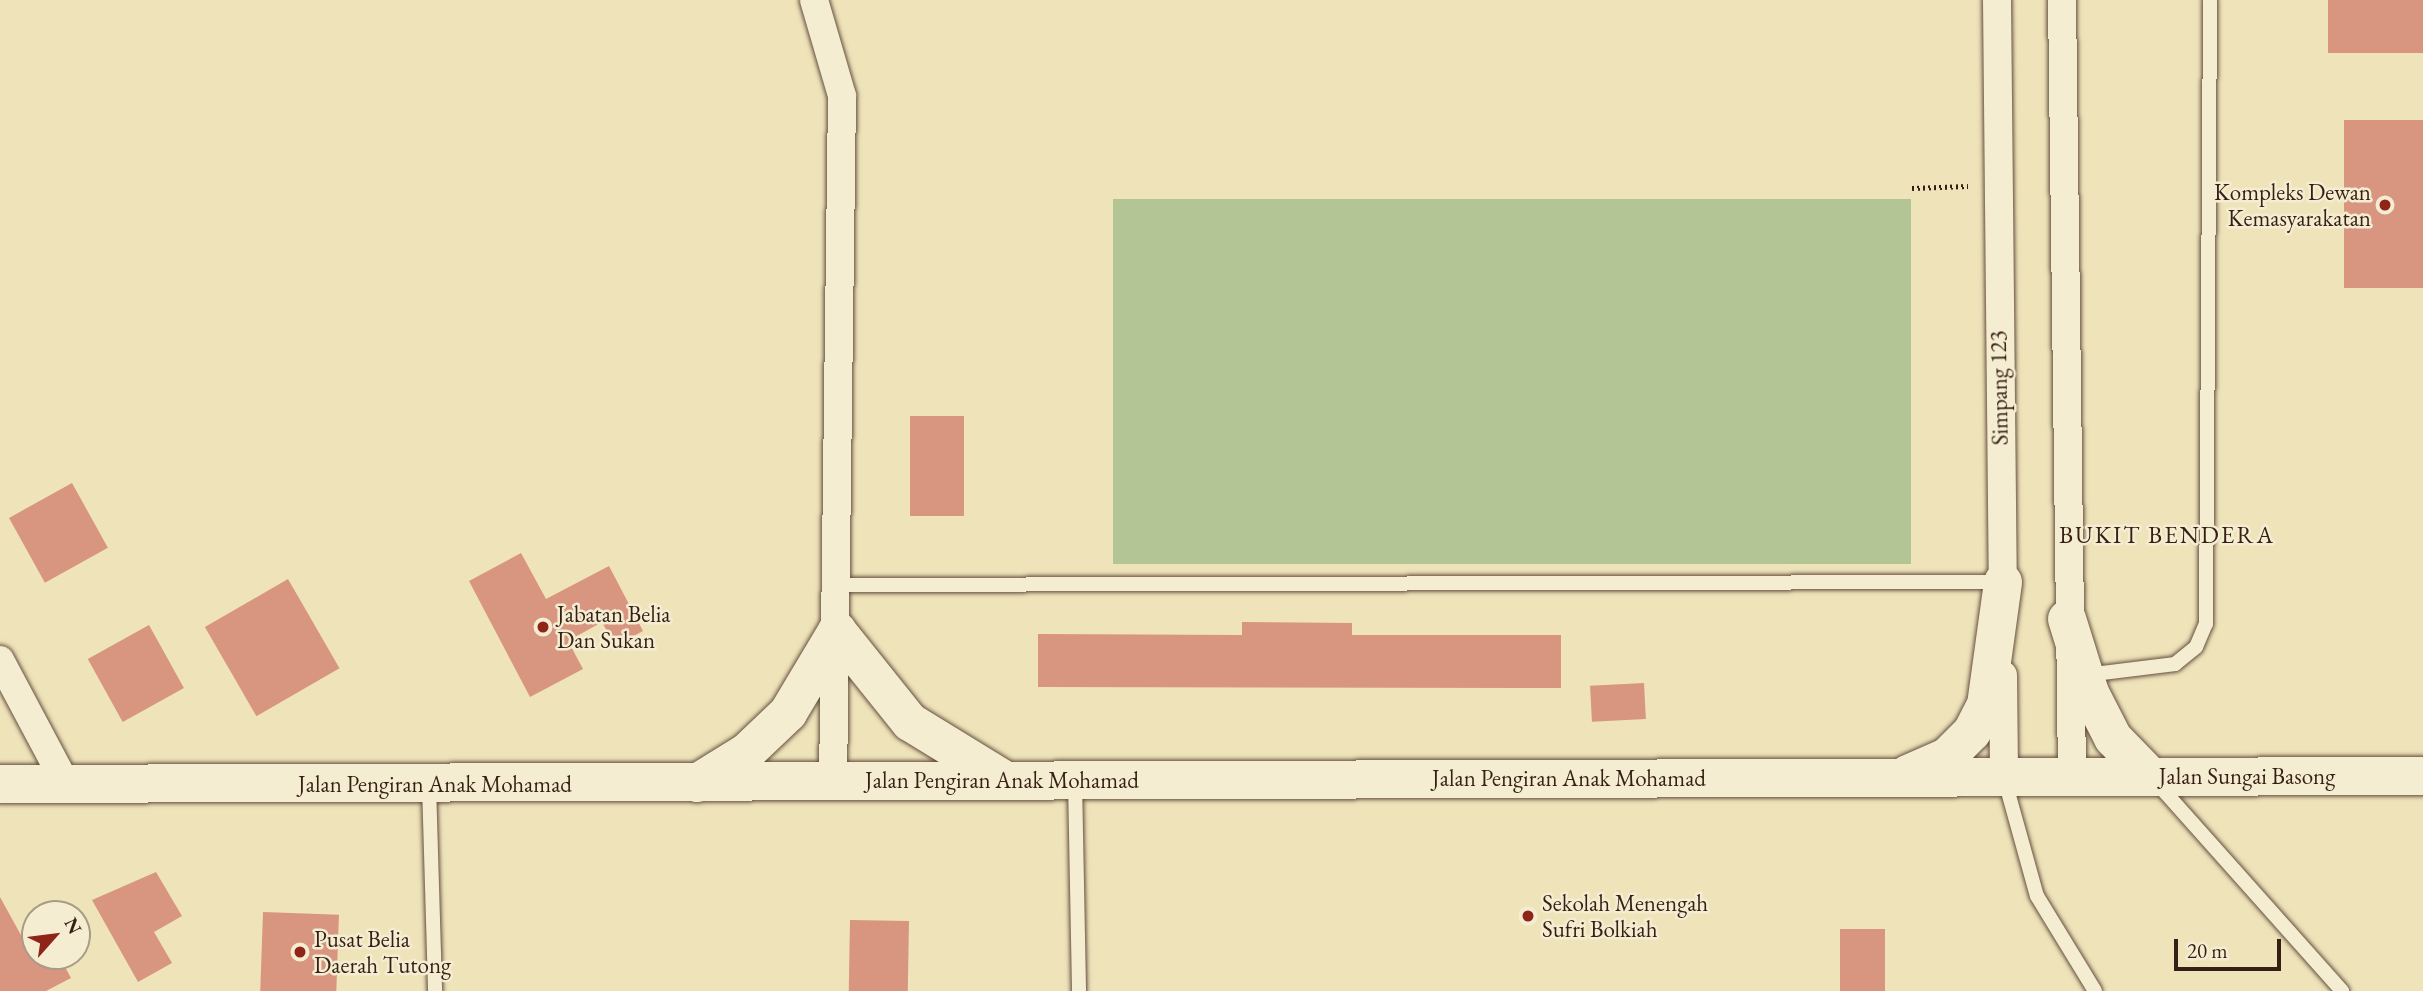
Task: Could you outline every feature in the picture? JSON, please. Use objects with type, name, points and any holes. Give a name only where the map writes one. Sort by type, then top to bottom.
[{"type":"street","points":[[814,0],[842,96],[834,781]]},
{"type":"street","name":"Simpang 123","points":[[1997,0],[2004,776]]},
{"type":"street","points":[[2062,0],[2067,619],[2071,775]]},
{"type":"street","points":[[1903,777],[1947,757],[1977,723],[1992,680],[2003,582]]},
{"type":"street","points":[[2067,619],[2084,675],[2113,738],[2150,776]]},
{"type":"street","points":[[837,631],[910,722],[1005,780]]},
{"type":"street","points":[[695,784],[747,752],[788,713],[837,631]]},
{"type":"street","points":[[0,660],[66,784]]},
{"type":"street","name":"Jalan Sungai Basong","points":[[2004,776],[2423,776]]},
{"type":"street","name":"Jalan Pengiran Anak Mohamad","points":[[0,784],[695,784],[1075,779],[2004,776]]},
{"type":"lane","points":[[2084,675],[2175,664],[2196,647],[2206,624],[2210,0]]},
{"type":"lane","points":[[837,586],[2003,582]]},
{"type":"lane","points":[[2004,776],[2037,896],[2095,991]]},
{"type":"lane","points":[[2150,776],[2342,991]]},
{"type":"lane","points":[[1075,779],[1079,991]]},
{"type":"lane","points":[[429,784],[435,991]]},
{"type":"path","points":[[1912,188],[1997,185]]},
{"type":"green space","points":[[1113,199],[1911,199],[1911,564],[1113,564]]},
{"type":"building","points":[[2328,0],[2423,0],[2423,53],[2328,53]]},
{"type":"building","name":"Kompleks Dewan Kemasyarakatan","points":[[2344,120],[2423,120],[2423,288],[2344,288]]},
{"type":"building","points":[[910,416],[964,416],[964,516],[910,516]]},
{"type":"building","points":[[72,483],[108,548],[45,583],[9,518]]},
{"type":"building","name":"Jabatan Belia Dan Sukan","points":[[521,553],[546,599],[609,566],[643,631],[615,646],[602,622],[568,641],[583,669],[530,697],[469,581]]},
{"type":"building","points":[[288,579],[340,668],[256,716],[205,627]]},
{"type":"building","points":[[1242,622],[1352,623],[1352,635],[1561,635],[1561,688],[1038,687],[1038,634],[1242,635]]},
{"type":"building","points":[[149,625],[184,688],[123,722],[88,659]]},
{"type":"building","points":[[1644,683],[1646,719],[1592,722],[1590,686]]},
{"type":"building","points":[[156,872],[182,916],[154,932],[172,963],[138,982],[92,900]]},
{"type":"building","points":[[0,897],[21,935],[21,970],[67,970],[71,978],[46,991],[0,991]]},
{"type":"building","name":"Pusat Belia Daerah Tutong","points":[[263,912],[339,915],[336,991],[260,991]]},
{"type":"building","points":[[850,920],[909,921],[908,991],[849,991]]},
{"type":"building","points":[[1840,929],[1885,929],[1885,991],[1840,991]]},
{"type":"place","name":"Kompleks Dewan Kemasyarakatan","points":[[2385,205]]},
{"type":"place","name":"Jabatan Belia Dan Sukan","points":[[543,627]]},
{"type":"place","name":"Sekolah Menengah Sufri Bolkiah","points":[[1528,916]]},
{"type":"place","name":"Pusat Belia Daerah Tutong","points":[[300,952]]},
{"type":"district","name":"BUKIT BENDERA","points":[[2167,535]]}]
